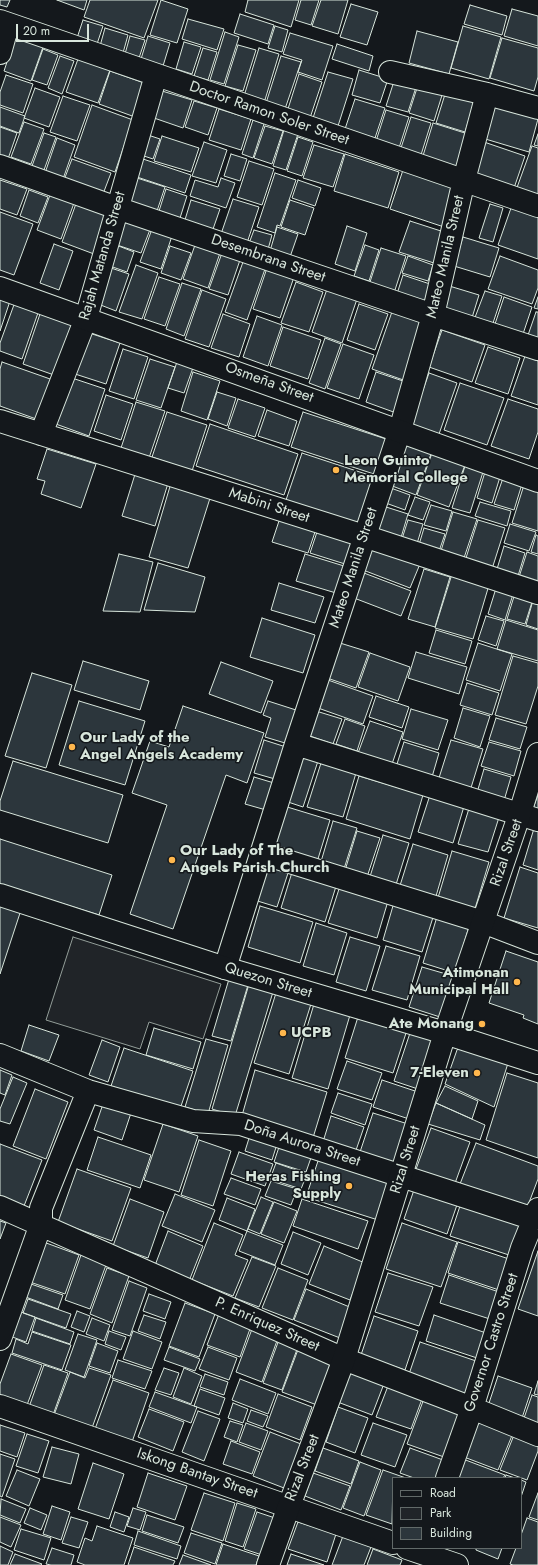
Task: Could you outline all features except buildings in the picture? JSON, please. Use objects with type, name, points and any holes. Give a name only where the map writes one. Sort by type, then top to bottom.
[{"type":"street","points":[[0,53],[4,23]]},
{"type":"street","name":"Doctor Ramon Soler Street","points":[[4,23],[538,206]]},
{"type":"street","points":[[390,72],[487,94],[538,108]]},
{"type":"street","name":"Rajah Matanda Street","points":[[41,434],[86,318],[156,75]]},
{"type":"street","name":"Mateo Manila Street","points":[[224,968],[364,536],[400,430],[434,315],[464,180],[487,94]]},
{"type":"street","name":"Desembrana Street","points":[[0,166],[117,208],[434,315],[538,348]]},
{"type":"street","name":"Osmeña Street","points":[[0,288],[538,480]]},
{"type":"street","name":"Mabini Street","points":[[0,421],[364,536],[538,593]]},
{"type":"street","points":[[296,744],[529,816]]},
{"type":"street","name":"Rizal Street","points":[[268,1565],[344,1359],[445,1033],[483,922],[529,816],[538,754]]},
{"type":"street","points":[[261,853],[483,922],[538,943]]},
{"type":"street","name":"Quezon Street","points":[[0,895],[224,968],[445,1033],[538,1063]]},
{"type":"street","name":"Doña Aurora Street","points":[[0,1055],[88,1091],[193,1120],[240,1124],[401,1176],[536,1214]]},
{"type":"street","points":[[0,1294],[37,1217],[88,1091]]},
{"type":"street","name":"P. Enriquez Street","points":[[0,1206],[37,1217],[344,1359],[538,1434]]},
{"type":"street","name":"Governor Castro Street","points":[[447,1477],[472,1408],[522,1248],[536,1214]]},
{"type":"street","points":[[0,1339],[37,1217]]},
{"type":"street","name":"Iskong Bantay Street","points":[[0,1406],[392,1543]]},
{"type":"street","points":[[416,1553],[457,1565]]},
{"type":"green space","points":[[73,937],[221,984],[203,1039],[149,1022],[140,1049],[46,1020]]},
{"type":"place","name":"Leon Guinto Memorial College","points":[[336,470]]},
{"type":"place","name":"Our Lady of the Angel Angels Academy","points":[[72,747]]},
{"type":"place","name":"Our Lady of The Angels Parish Church","points":[[172,860]]},
{"type":"place","name":"Atimonan Municipal Hall","points":[[517,982]]},
{"type":"place","name":"Ate Monang","points":[[482,1024]]},
{"type":"place","name":"UCPB","points":[[283,1033]]},
{"type":"place","name":"7-Eleven","points":[[477,1073]]},
{"type":"place","name":"Heras Fishing Supply","points":[[349,1186]]}]
